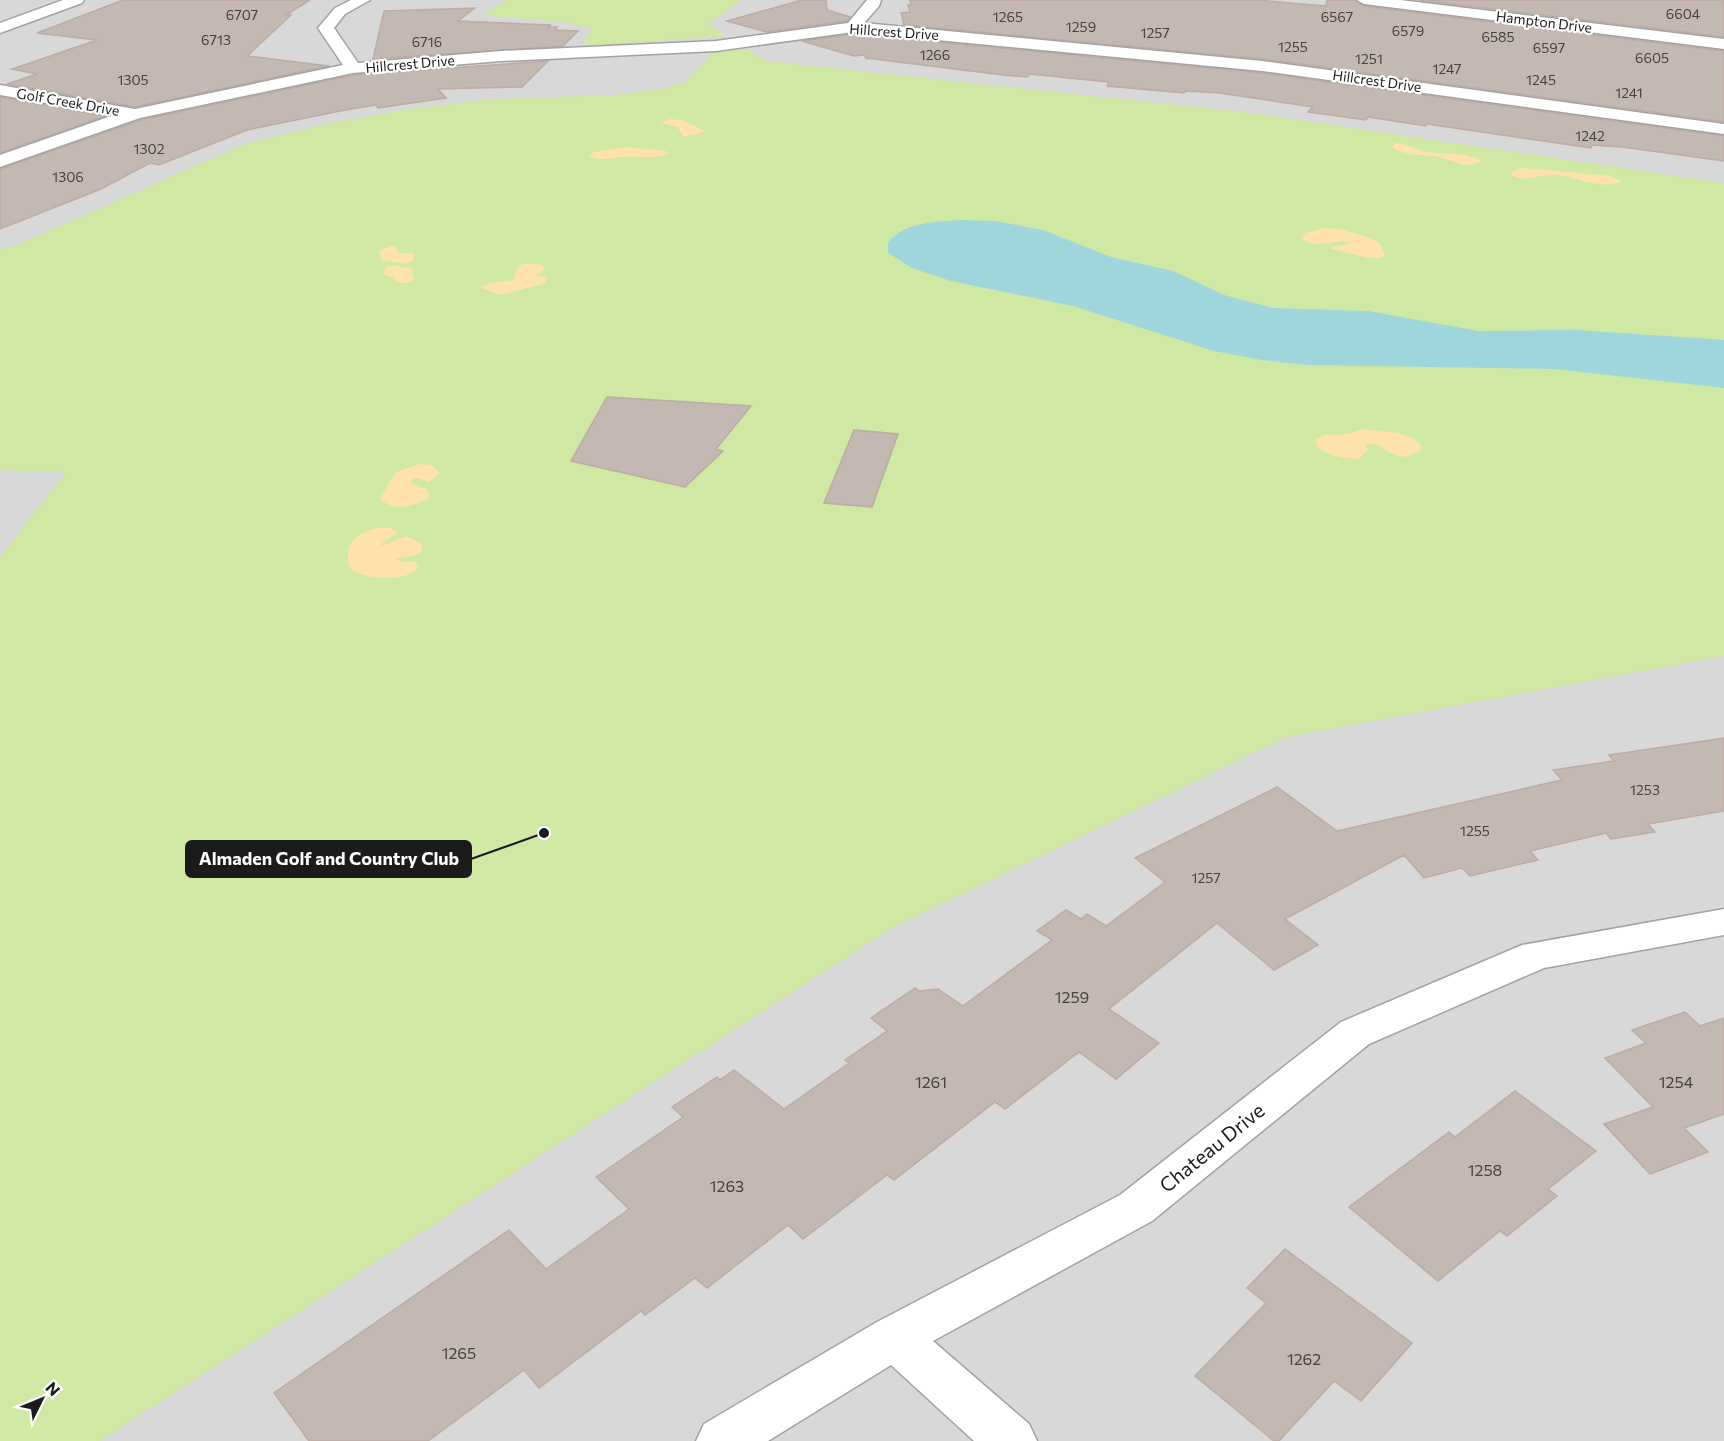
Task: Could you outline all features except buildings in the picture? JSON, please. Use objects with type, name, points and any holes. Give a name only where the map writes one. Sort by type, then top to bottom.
[{"type":"street","points":[[0,28],[77,0]]},
{"type":"street","points":[[353,69],[326,28],[340,11],[363,0]]},
{"type":"street","points":[[853,27],[874,3],[874,0]]},
{"type":"street","name":"Hampton Drive","points":[[1364,0],[1724,44]]},
{"type":"street","name":"Hillcrest Drive","points":[[0,161],[136,114],[353,69],[501,56],[716,46],[853,27],[1262,66],[1724,129]]},
{"type":"street","name":"Golf Creek Drive","points":[[0,90],[136,114]]},
{"type":"street","name":"Chateau Drive","points":[[723,1441],[894,1337],[1136,1208],[1355,1033],[1536,955],[1724,922]]},
{"type":"street","points":[[894,1337],[1011,1441]]},
{"type":"shaded area","points":[[0,0],[1724,0],[1724,1441],[0,1441]]},
{"type":"green space","points":[[506,0],[740,0],[708,24],[727,36],[583,46],[591,28],[568,23],[483,15]]},
{"type":"green space","points":[[744,47],[766,61],[1252,113],[1724,183],[1724,656],[1287,737],[890,929],[100,1441],[0,1441],[0,557],[66,472],[0,470],[0,250],[20,244],[245,144],[326,124],[408,109],[493,99],[615,95],[666,88],[685,82],[708,59],[712,51]]},
{"type":"sand","points":[[669,119],[682,120],[705,131],[682,136],[678,127],[661,123]]},
{"type":"sand","points":[[1395,143],[1428,152],[1468,155],[1480,162],[1468,165],[1440,157],[1407,153],[1392,147]]},
{"type":"sand","points":[[625,147],[666,151],[669,154],[656,157],[605,159],[589,156],[594,152]]},
{"type":"sand","points":[[1523,168],[1610,176],[1621,181],[1608,185],[1557,175],[1523,178],[1511,175],[1513,171]]},
{"type":"sand","points":[[1324,228],[1352,232],[1374,239],[1381,245],[1385,255],[1381,258],[1367,258],[1329,248],[1351,243],[1350,241],[1314,244],[1302,239],[1305,233]]},
{"type":"sand","points":[[393,245],[397,248],[398,253],[413,253],[413,261],[404,264],[382,260],[380,250]]},
{"type":"sand","points":[[527,263],[542,265],[545,270],[535,275],[546,278],[547,283],[500,295],[481,288],[489,283],[514,280],[519,267]]},
{"type":"sand","points":[[392,265],[413,269],[412,276],[415,279],[408,283],[398,283],[392,277],[383,274],[386,267]]},
{"type":"sand","points":[[1362,429],[1407,436],[1420,444],[1421,449],[1413,454],[1400,456],[1371,443],[1365,445],[1368,450],[1358,459],[1336,456],[1316,445],[1316,440],[1323,435],[1348,434]]},
{"type":"sand","points":[[420,464],[432,465],[440,474],[429,482],[416,478],[411,480],[411,483],[428,490],[429,498],[399,507],[381,500],[396,472]]},
{"type":"sand","points":[[386,527],[398,532],[381,544],[382,546],[406,536],[421,543],[423,548],[419,554],[396,559],[415,562],[418,568],[405,576],[388,578],[370,576],[351,569],[348,556],[351,543],[366,532]]},
{"type":"water","points":[[960,220],[995,221],[1043,230],[1111,257],[1173,271],[1224,295],[1273,308],[1368,311],[1478,331],[1577,330],[1724,340],[1724,388],[1555,369],[1307,365],[1262,360],[1214,351],[1073,306],[951,281],[912,268],[888,253],[888,243],[902,231],[921,224]]},
{"type":"place","name":"Almaden Golf and Country Club","points":[[544,833]]}]
